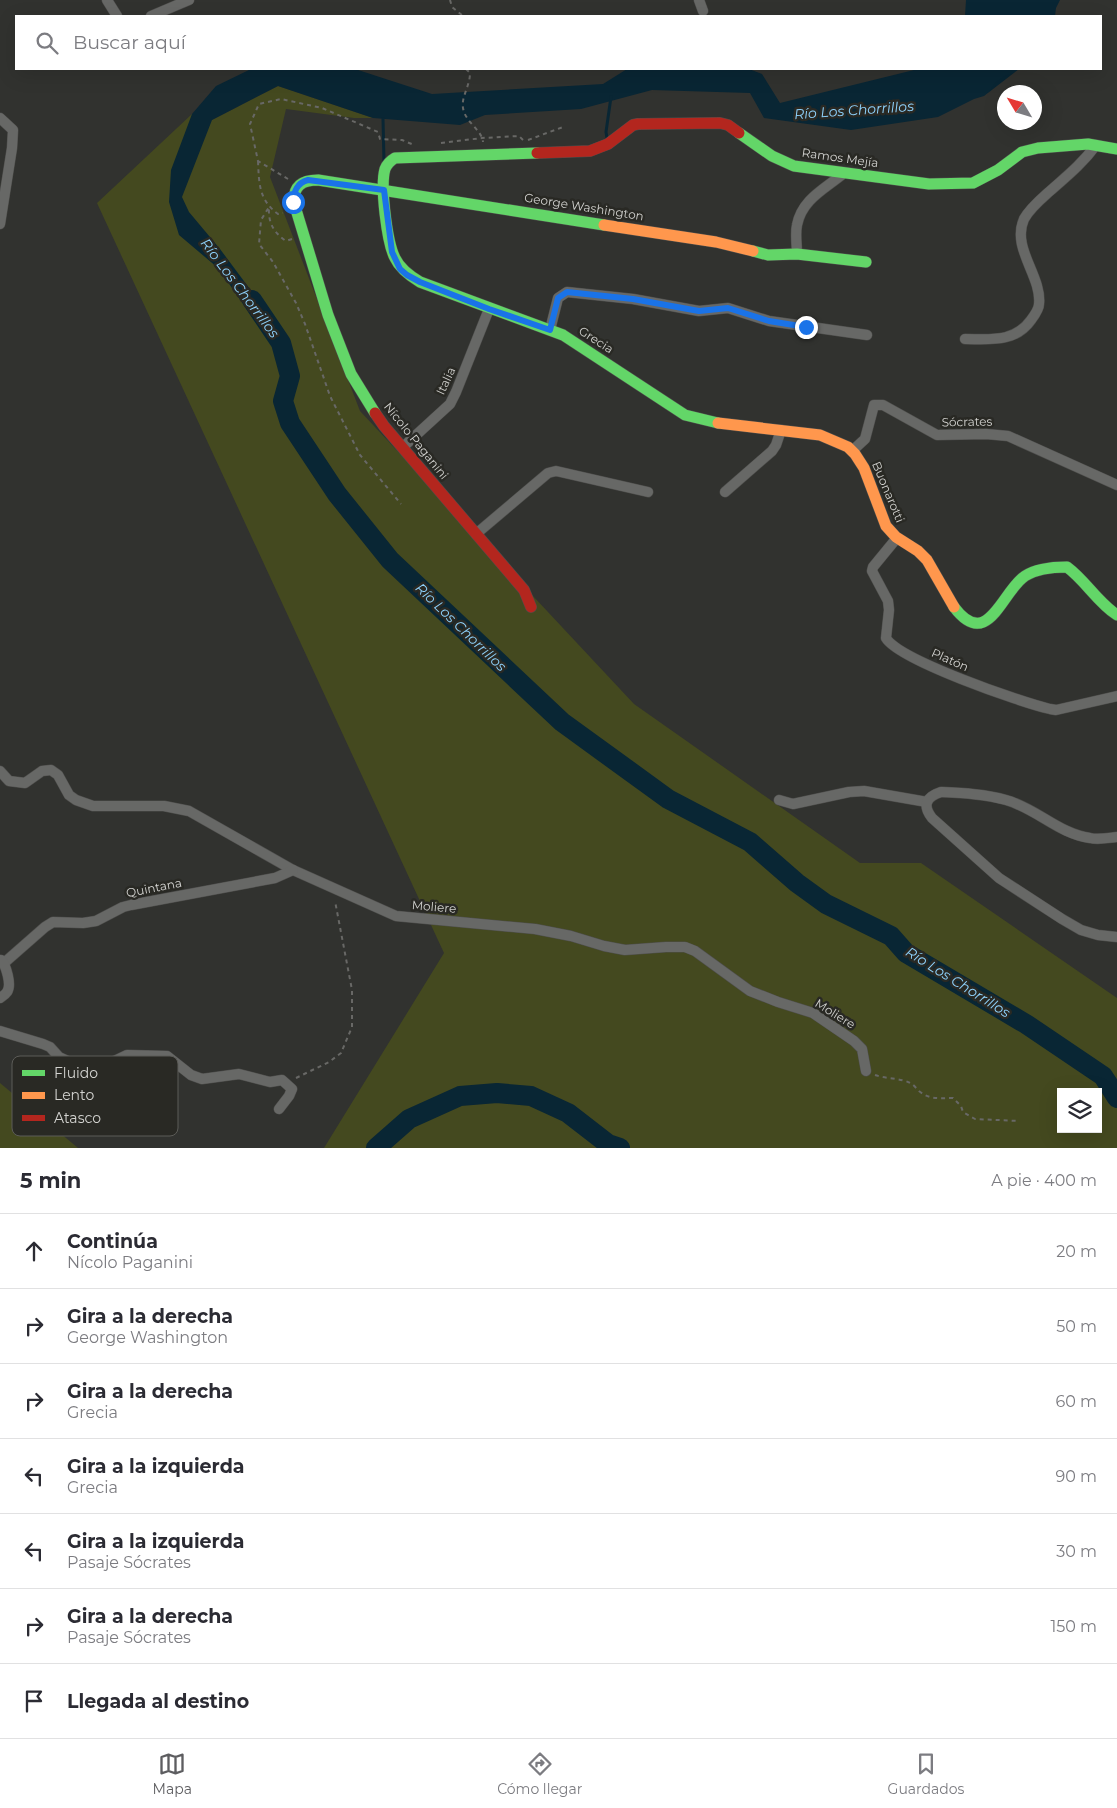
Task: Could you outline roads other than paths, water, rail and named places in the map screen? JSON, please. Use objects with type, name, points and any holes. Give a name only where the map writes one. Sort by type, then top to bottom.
[{"type":"street","points":[[107,0],[116,15]]},
{"type":"street","points":[[153,15],[189,0]]},
{"type":"street","points":[[698,0],[703,11]]},
{"type":"street","points":[[0,118],[12,130],[13,136],[0,224]]},
{"type":"street","name":"Ramos Mejía","points":[[384,190],[384,170],[391,160],[396,158],[590,151],[610,143],[633,125],[638,124],[728,124],[780,160],[794,166],[929,184],[973,183],[998,170],[1029,149],[1096,145],[1117,149]]},
{"type":"street","points":[[965,339],[1000,339],[1025,329],[1039,305],[1038,290],[1025,256],[1021,235],[1024,219],[1033,207],[1085,160],[1096,145]]},
{"type":"street","points":[[797,254],[797,226],[804,206],[812,197],[844,172]]},
{"type":"street","name":"George Washington","points":[[298,185],[308,180],[318,180],[716,242],[768,255],[797,254],[866,262]]},
{"type":"street","name":"Nícolo Paganini","points":[[298,185],[294,191],[293,202],[328,315],[360,390],[384,426],[524,590],[531,607]]},
{"type":"street","name":"Grecia","points":[[384,190],[392,252],[400,269],[420,282],[550,330],[574,341],[685,414],[720,423],[820,435],[831,438],[852,451]]},
{"type":"street","points":[[550,330],[558,298],[567,292],[633,299],[699,311],[728,308],[769,321],[867,335]]},
{"type":"street","name":"Italia","points":[[403,447],[450,404],[489,309]]},
{"type":"street","name":"Sócrates","points":[[852,451],[865,439],[874,405],[883,405],[937,435],[986,434],[1008,436],[1117,485]]},
{"type":"street","points":[[725,492],[772,451],[781,430]]},
{"type":"street","name":"Buonarotti","points":[[852,451],[861,463],[886,526],[896,539],[928,561],[962,618],[974,624],[982,624],[989,620],[1023,577],[1033,572],[1060,567],[1067,567],[1074,572],[1105,607],[1117,616]]},
{"type":"street","points":[[476,534],[548,473],[556,471],[648,492]]},
{"type":"street","name":"Platón","points":[[896,539],[873,567],[872,571],[888,601],[886,638],[892,646],[984,689],[1050,710],[1117,696]]},
{"type":"street","name":"Moliere","points":[[0,771],[8,781],[25,783],[42,771],[51,770],[58,775],[69,795],[76,800],[93,806],[164,806],[189,810],[293,870],[396,916],[535,929],[572,936],[625,950],[666,947],[685,948],[695,951],[750,991],[813,1013],[854,1041],[862,1050],[866,1071]]},
{"type":"street","points":[[779,800],[793,804],[849,792],[864,791],[927,802]]},
{"type":"street","points":[[1117,837],[1092,839],[1077,835],[1039,814],[1006,800],[940,792],[932,795],[927,802],[926,810],[932,818],[1000,878],[1080,930],[1098,935],[1117,937]]},
{"type":"street","name":"Quintana","points":[[0,998],[7,992],[9,987],[2,961],[53,922],[83,923],[96,921],[122,907],[275,878],[293,870]]},
{"type":"street","points":[[0,1031],[44,1044],[50,1047],[58,1056]]},
{"type":"street","points":[[125,1056],[166,1056]]},
{"type":"street","points":[[178,1065],[191,1075],[202,1079],[239,1074],[270,1082],[282,1080],[292,1089],[279,1109]]},
{"type":"water","points":[[966,0],[1060,0],[1055,15],[965,15]]},
{"type":"water","points":[[249,70],[358,70],[432,94],[603,84],[625,70],[752,70],[762,74],[780,103],[914,70],[1018,70],[984,96],[938,117],[851,130],[764,118],[750,93],[652,90],[581,109],[485,115],[460,125],[373,118],[278,86],[212,120],[182,197],[189,212],[220,249],[273,320],[260,328],[218,268],[179,235],[169,202],[171,170],[192,114],[216,86]]},
{"type":"waterway","points":[[607,138],[606,132],[611,97]]},
{"type":"waterway","points":[[383,119],[384,162]]},
{"type":"waterway","name":"Río Los Chorrillos","points":[[252,300],[281,343],[290,376],[283,401],[290,423],[337,494],[390,560],[562,722],[668,799],[750,842],[797,883],[826,904],[891,936],[906,953],[1026,1024],[1103,1076],[1117,1098]]},
{"type":"waterway","name":"Río Los Chorrillos","points":[[376,1148],[409,1119],[460,1096],[497,1093],[531,1096],[568,1113],[608,1144],[620,1148]]}]
